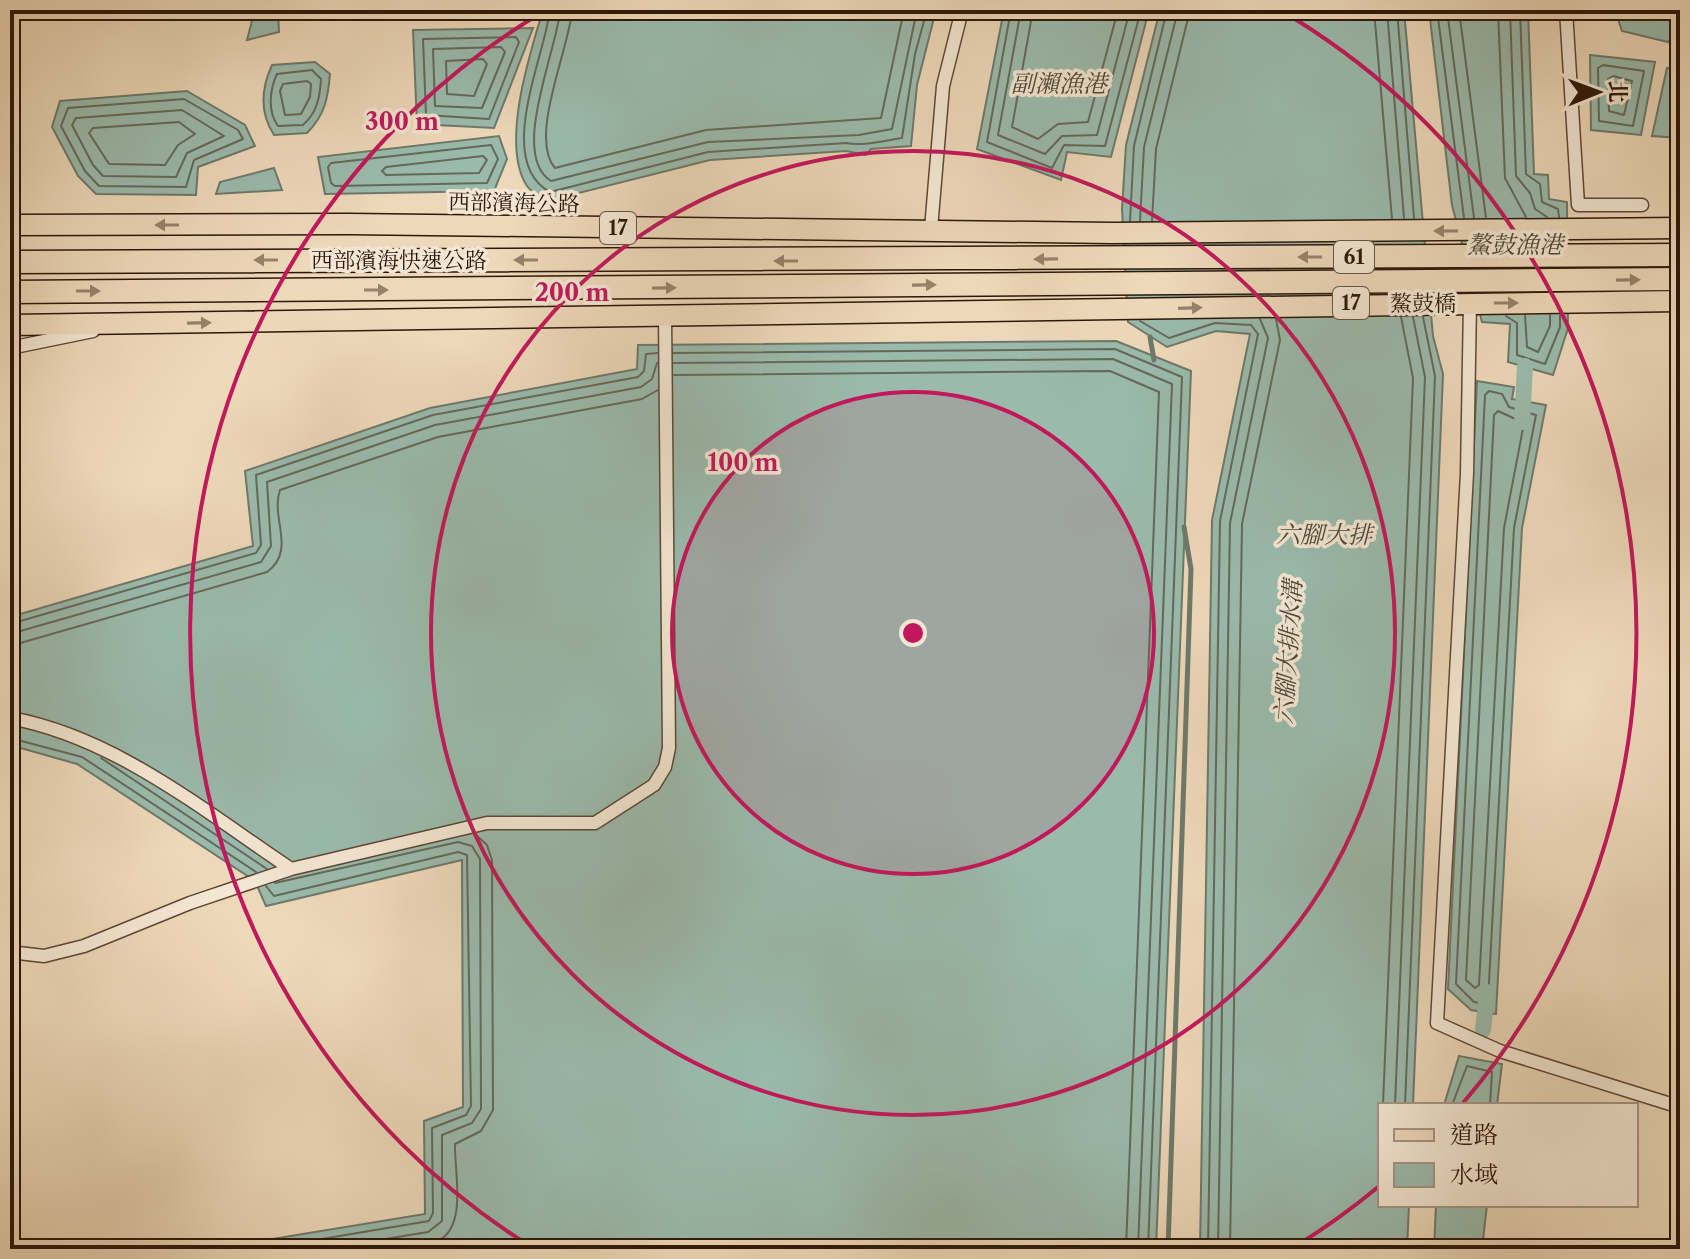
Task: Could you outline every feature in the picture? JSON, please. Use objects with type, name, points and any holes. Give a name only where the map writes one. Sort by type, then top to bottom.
[{"type":"highway","name":"鰲鼓橋","points":[[1124,258],[1680,255]]},
{"type":"highway","name":"西部濱海快速公路","points":[[10,262],[1124,258]]},
{"type":"highway","name":"鰲鼓橋","points":[[1124,283],[1680,279]]},
{"type":"highway","name":"西部濱海快速公路","points":[[10,292],[1124,283]]},
{"type":"main road","name":"西部濱海公路","points":[[10,225],[931,229],[1113,233],[1680,228]]},
{"type":"main road","name":"鰲鼓橋","points":[[665,315],[1680,301]]},
{"type":"main road","name":"17","points":[[10,325],[665,315]]},
{"type":"street","points":[[931,229],[943,86],[962,10]]},
{"type":"street","points":[[1566,10],[1578,205],[1642,205]]},
{"type":"street","points":[[1470,303],[1467,473],[1437,1023],[1500,1051],[1680,1107]]},
{"type":"street","points":[[10,952],[44,956],[84,946],[190,903],[291,869],[487,823],[595,823],[654,785],[665,767],[669,748],[665,315]]},
{"type":"street","points":[[10,348],[121,324]]},
{"type":"street","points":[[10,718],[44,724],[91,741],[291,869]]},
{"type":"water","points":[[278,10],[279,32],[247,40],[254,13]]},
{"type":"water","points":[[543,10],[936,10],[917,85],[911,146],[871,149],[866,155],[846,151],[710,160],[547,201],[527,186],[519,168],[516,147],[520,99]]},
{"type":"water","name":"副瀨漁港","points":[[1004,10],[1149,10],[1111,157],[1067,152],[1061,180],[977,149]]},
{"type":"water","name":"六腳大排","points":[[1160,10],[1404,10],[1433,336],[1443,374],[1413,1103],[1378,1103],[1378,1207],[1409,1207],[1407,1249],[1200,1249],[1212,520],[1250,334],[1216,331],[1167,347],[1128,322],[1122,209],[1126,145]]},
{"type":"water","name":"鰲鼓漁港","points":[[1429,10],[1528,10],[1534,174],[1548,175],[1549,199],[1567,202],[1568,328],[1553,375],[1508,362],[1510,324],[1482,322],[1452,205]]},
{"type":"water","points":[[1615,10],[1680,10],[1680,24],[1668,42],[1622,31]]},
{"type":"water","points":[[533,28],[494,128],[417,124],[413,30]]},
{"type":"water","points":[[1590,55],[1655,62],[1641,135],[1591,130]]},
{"type":"water","points":[[315,62],[330,74],[322,113],[307,133],[274,135],[266,118],[263,100],[272,65]]},
{"type":"water","points":[[1667,68],[1680,70],[1680,138],[1652,136]]},
{"type":"water","points":[[187,91],[245,125],[255,146],[198,167],[196,195],[96,194],[78,176],[52,127],[60,101]]},
{"type":"water","points":[[499,136],[507,159],[494,191],[325,194],[318,157]]},
{"type":"water","points":[[274,168],[282,190],[216,194],[220,182]]},
{"type":"water","points":[[1116,341],[1191,371],[1156,1249],[212,1249],[425,1214],[424,1121],[463,1107],[462,860],[266,906],[255,881],[77,764],[10,745],[14,687],[10,678],[10,617],[253,546],[245,471],[430,408],[637,369],[638,345]]},
{"type":"water","points":[[1477,381],[1514,387],[1512,399],[1546,405],[1522,528],[1496,1014],[1471,1010],[1448,989]]},
{"type":"water","points":[[1459,1056],[1502,1064],[1497,1103],[1445,1103]]},
{"type":"water","points":[[1436,1207],[1487,1207],[1482,1249],[1434,1249]]},
{"type":"waterway","points":[[1150,337],[1154,360]]},
{"type":"waterway","points":[[1522,422],[1525,366]]},
{"type":"waterway","points":[[1168,1249],[1191,569],[1184,527]]},
{"type":"waterway","points":[[1483,1030],[1487,992]]},
{"type":"water label","name":"六腳大排水溝","points":[[1288,652]]}]
